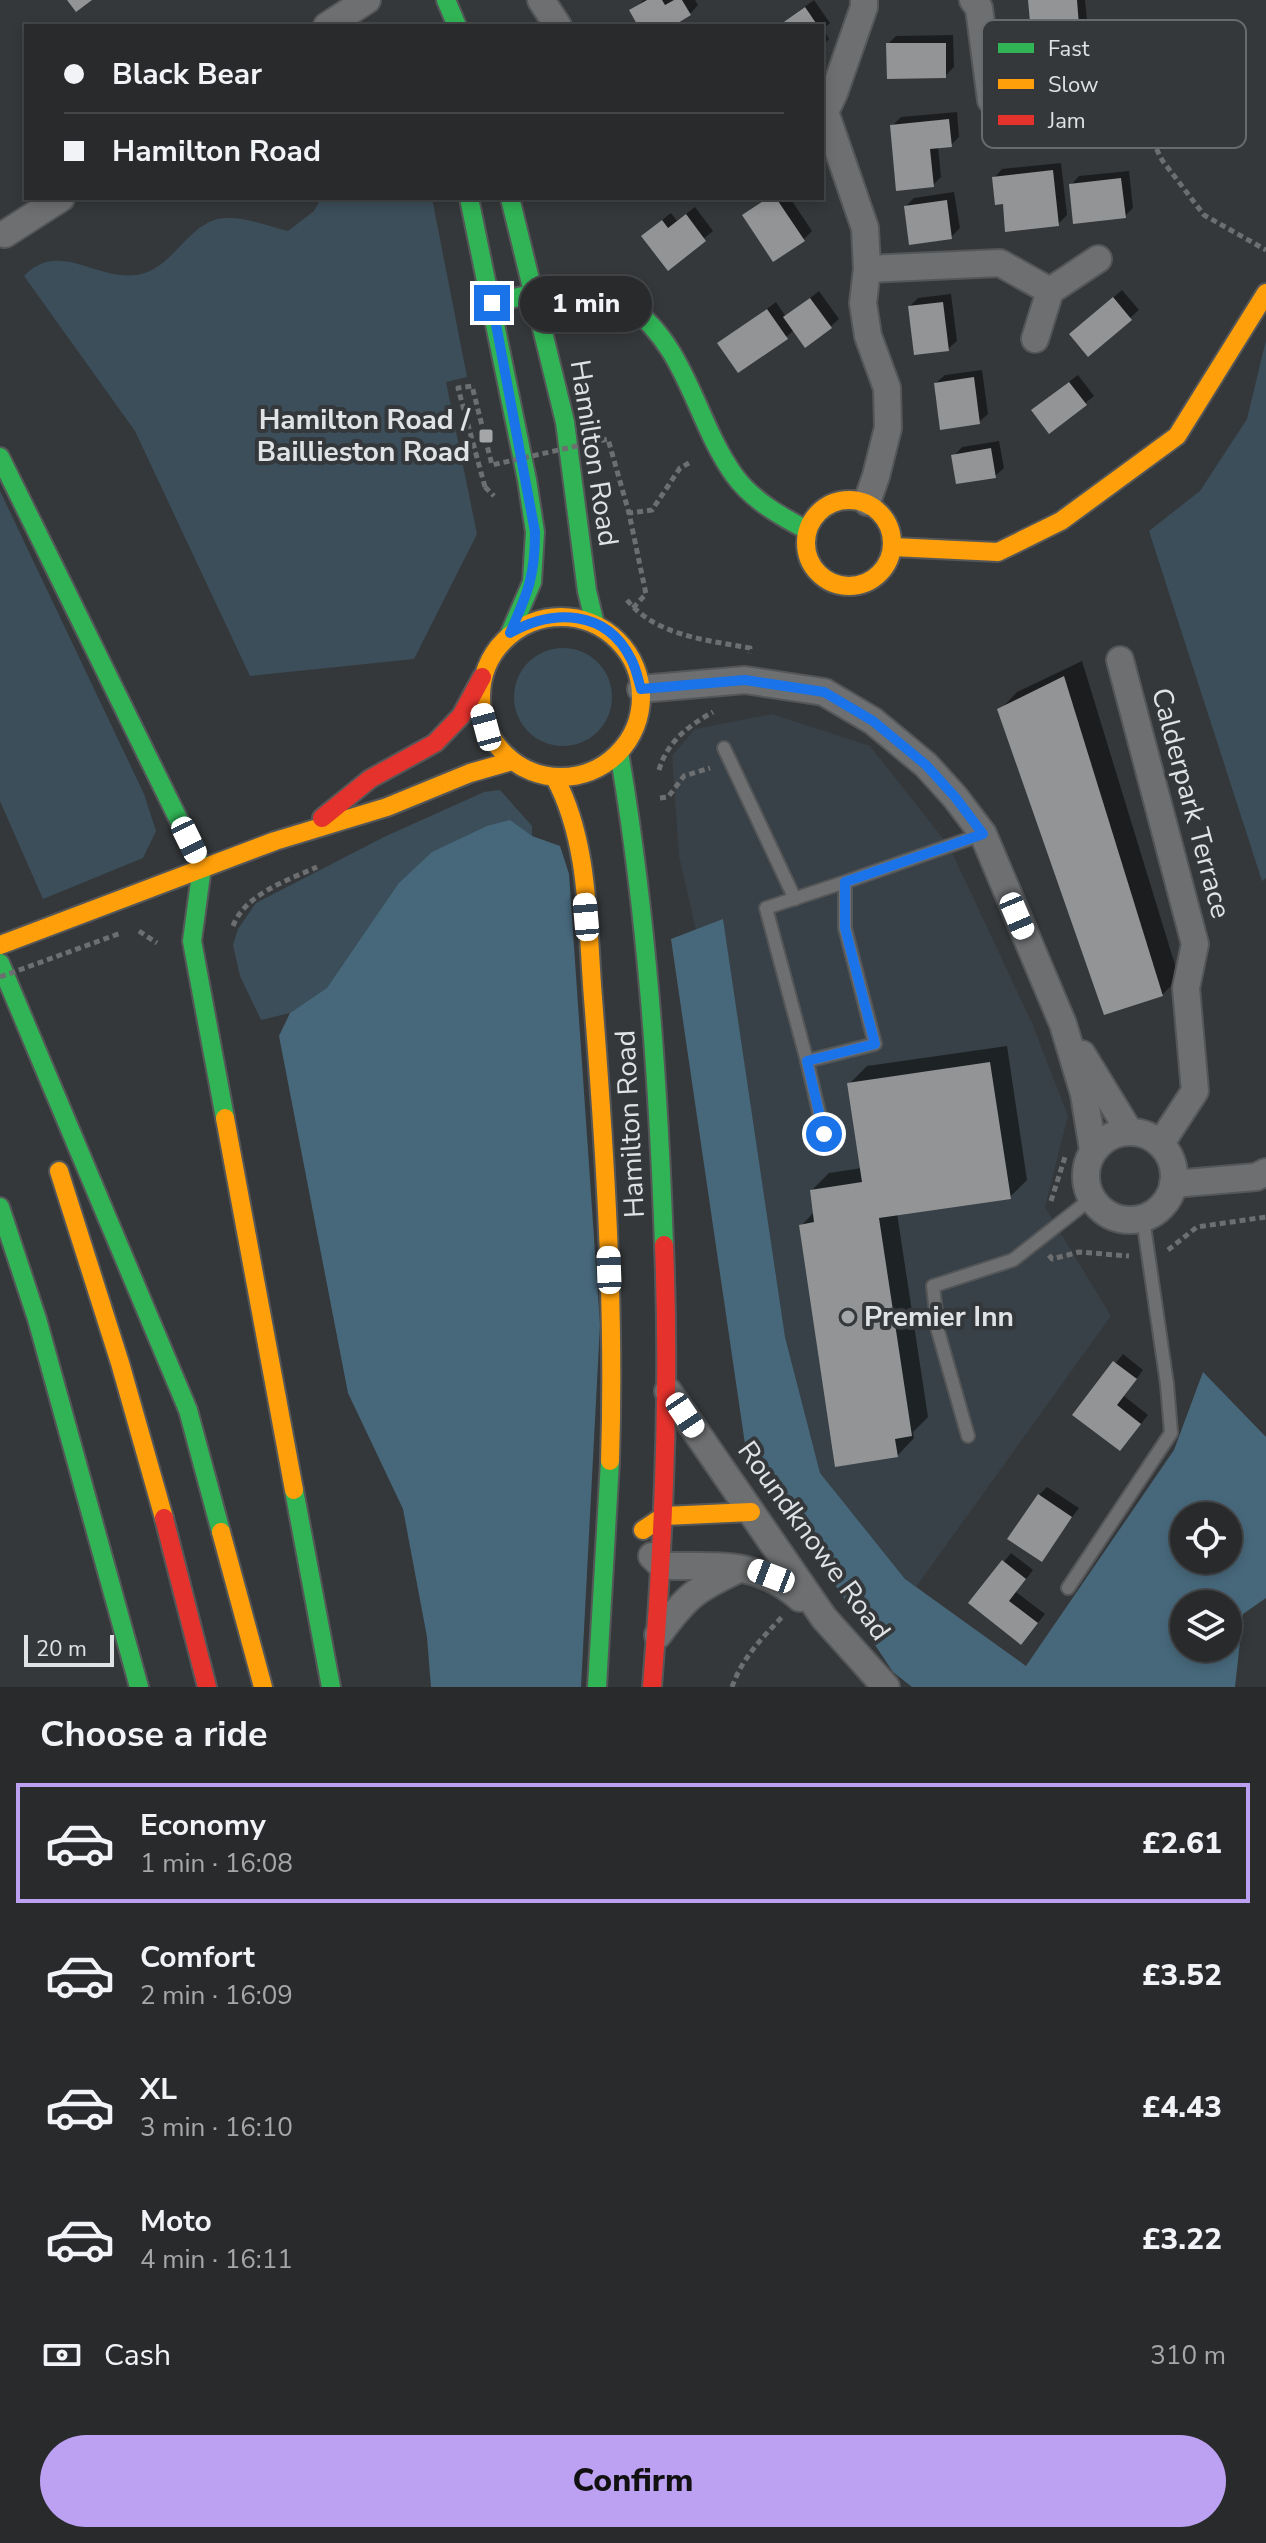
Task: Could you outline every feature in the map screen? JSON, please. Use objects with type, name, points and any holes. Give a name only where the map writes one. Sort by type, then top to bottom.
[{"type":"main road","points":[[433,0],[436,24]]},
{"type":"main road","points":[[446,0],[456,24]]},
{"type":"main road","points":[[469,200],[535,532],[532,582],[510,633]]},
{"type":"main road","name":"Hamilton Road","points":[[511,200],[565,422],[587,591],[595,624]]},
{"type":"main road","points":[[492,303],[585,287],[621,300],[663,338],[679,361],[719,449],[750,494],[772,511],[807,530]]},
{"type":"main road","points":[[893,547],[998,552],[1061,521],[1177,436],[1266,293]]},
{"type":"main road","points":[[0,457],[202,867],[192,941],[331,1687]]},
{"type":"main road","points":[[841,499],[867,502],[887,521],[893,547],[882,572],[869,582],[848,587],[830,582],[816,572],[806,553],[807,530],[821,509],[841,499]]},
{"type":"main road","points":[[306,830],[370,779],[435,743],[461,716],[498,645],[510,633],[530,622],[555,616],[579,618],[608,631],[632,659],[641,689],[641,706],[634,731],[619,752],[599,768],[573,777],[555,778],[529,771],[512,761],[497,746],[486,727],[481,706],[482,677]]},
{"type":"main road","name":"Hamilton Road","points":[[619,752],[628,801],[656,1052],[668,1391],[662,1566],[652,1687]]},
{"type":"main road","points":[[0,945],[202,867],[306,830],[402,802],[484,766],[512,761]]},
{"type":"main road","name":"Hamilton Road","points":[[555,778],[570,808],[584,896],[608,1241],[612,1384],[597,1687]]},
{"type":"main road","points":[[0,963],[188,1410],[263,1687]]},
{"type":"main road","points":[[0,998],[22,1061]]},
{"type":"main road","points":[[52,1150],[87,1254],[133,1411],[207,1687]]},
{"type":"main road","points":[[0,1207],[37,1319],[139,1687]]},
{"type":"main road","points":[[632,1544],[664,1516],[751,1512]]},
{"type":"street","points":[[330,24],[367,0]]},
{"type":"street","points":[[541,0],[557,24]]},
{"type":"street","points":[[824,110],[834,93],[864,0]]},
{"type":"street","points":[[973,0],[979,8],[982,31]]},
{"type":"street","points":[[824,115],[865,228],[867,269],[863,303],[868,336],[887,388],[888,428],[867,502]]},
{"type":"street","points":[[5,234],[58,200]]},
{"type":"street","points":[[1035,339],[1050,291],[1098,259]]},
{"type":"street","points":[[867,269],[1000,263],[1050,291]]},
{"type":"street","name":"Calderpark Terrace","points":[[1120,660],[1195,944],[1186,988],[1195,1091],[1161,1143]]},
{"type":"street","points":[[641,689],[745,680],[824,692],[873,721],[926,765],[983,834],[1063,1024],[1084,1094],[1093,1150]]},
{"type":"street","points":[[1063,1024],[1129,1131]]},
{"type":"street","points":[[1129,1131],[1145,1133],[1161,1143],[1170,1156],[1175,1177],[1170,1197],[1160,1209],[1143,1219],[1120,1219],[1106,1213],[1092,1198],[1086,1175],[1093,1150],[1108,1137],[1129,1131]]},
{"type":"street","points":[[1173,1184],[1256,1177],[1266,1172]]},
{"type":"street","name":"Roundknowe Road","points":[[668,1391],[824,1618],[886,1687]]},
{"type":"street","points":[[607,1512],[632,1544],[662,1566],[753,1569],[771,1576],[824,1618]]},
{"type":"street","points":[[656,1637],[690,1595],[740,1568]]},
{"type":"lane","points":[[724,748],[795,899]]},
{"type":"lane","points":[[824,1134],[766,908],[983,834]]},
{"type":"lane","points":[[807,1061],[875,1044],[845,928],[845,882]]},
{"type":"lane","points":[[968,1436],[938,1331],[933,1286],[1013,1260],[1092,1198]]},
{"type":"lane","points":[[1068,1588],[1171,1433],[1143,1219]]},
{"type":"path","points":[[1156,148],[1204,215],[1266,250]]},
{"type":"path","points":[[485,487],[458,388],[472,386],[492,465],[608,439],[629,513],[646,594],[633,608]]},
{"type":"path","points":[[629,513],[652,510],[680,468],[719,449]]},
{"type":"path","points":[[655,799],[668,797],[684,776],[730,761]]},
{"type":"path","points":[[0,977],[121,933],[140,931],[160,946],[229,937],[239,911],[271,888],[329,861]]},
{"type":"path","points":[[732,1687],[739,1668],[756,1644],[800,1597]]},
{"type":"shaded area","points":[[320,200],[432,200],[467,377],[446,382],[477,534],[414,659],[250,676],[135,431],[24,276],[38,265],[52,261],[66,261],[110,273],[141,274],[164,262],[193,234],[214,220],[242,219],[288,231],[314,211]]},
{"type":"shaded area","points":[[1266,340],[1266,878],[1262,881],[1149,531],[1200,491],[1247,419]]},
{"type":"shaded area","points":[[0,491],[144,794],[156,831],[143,858],[43,899],[0,801]]},
{"type":"shaded area","points":[[563,648],[582,651],[598,662],[609,678],[612,697],[609,716],[598,732],[582,743],[563,746],[544,743],[528,732],[517,716],[514,697],[517,678],[528,662],[544,651]]},
{"type":"shaded area","points":[[772,714],[870,746],[949,846],[1032,1023],[1068,1116],[1045,1207],[1111,1316],[916,1587],[905,1579],[820,1473],[785,1337],[723,920],[696,930],[679,856],[672,756],[695,729]]},
{"type":"shaded area","points":[[500,790],[532,826],[532,836],[398,884],[327,989],[290,1013],[261,1020],[240,976],[233,945],[238,929],[256,903],[384,837],[484,792]]},
{"type":"shaded area","points":[[510,820],[532,836],[560,846],[569,874],[600,1325],[581,1687],[431,1687],[427,1637],[403,1509],[348,1393],[279,1036],[290,1013],[327,988],[398,884],[432,852],[487,826]]},
{"type":"shaded area","points":[[723,919],[785,1337],[820,1473],[905,1579],[1026,1666],[1174,1450],[1203,1372],[1266,1437],[1266,1598],[1243,1614],[1242,1623],[1242,1590],[1170,1590],[1170,1662],[1238,1662],[1235,1687],[912,1687],[893,1672],[746,1451],[671,939]]},
{"type":"building","points":[[67,0],[92,0],[76,12]]},
{"type":"building","points":[[647,0],[662,0],[665,5],[682,0],[691,15],[676,24],[637,24],[629,10]]},
{"type":"building","points":[[1028,0],[1077,0],[1079,20],[1030,20]]},
{"type":"building","points":[[805,7],[817,24],[781,24]]},
{"type":"building","points":[[886,43],[946,43],[946,78],[887,79]]},
{"type":"building","points":[[949,119],[952,147],[930,149],[934,187],[896,191],[890,125]]},
{"type":"building","points":[[1053,170],[1059,226],[1005,232],[1003,204],[995,205],[992,177]]},
{"type":"building","points":[[1121,178],[1126,218],[1073,224],[1069,184]]},
{"type":"building","points":[[765,200],[777,200],[805,241],[773,262],[742,215]]},
{"type":"building","points":[[947,200],[952,239],[909,245],[904,206]]},
{"type":"building","points":[[686,214],[706,241],[668,271],[641,236],[662,220],[668,228]]},
{"type":"building","points":[[1113,297],[1132,320],[1088,357],[1069,334]]},
{"type":"building","points":[[810,298],[832,328],[805,348],[783,317]]},
{"type":"building","points":[[943,302],[949,351],[914,355],[908,306]]},
{"type":"building","points":[[767,309],[788,339],[738,373],[717,343]]},
{"type":"building","points":[[974,377],[980,424],[940,430],[934,383]]},
{"type":"building","points":[[1069,382],[1087,405],[1049,434],[1031,410]]},
{"type":"building","points":[[991,448],[996,478],[956,484],[951,455]]},
{"type":"building","points":[[1064,676],[1163,996],[1104,1015],[997,709]]},
{"type":"building","points":[[990,1062],[1011,1199],[879,1218],[912,1436],[895,1439],[898,1457],[835,1467],[799,1225],[814,1222],[810,1190],[862,1182],[847,1083]]},
{"type":"building","points":[[1113,1361],[1137,1379],[1117,1405],[1141,1424],[1120,1451],[1072,1415]]},
{"type":"building","points":[[1038,1494],[1072,1517],[1042,1562],[1007,1539]]},
{"type":"building","points":[[1002,1560],[1026,1579],[1009,1601],[1038,1623],[1021,1645],[968,1603]]},
{"type":"traffic: fast","points":[[446,0],[456,24]]},
{"type":"traffic: fast","points":[[469,200],[535,532],[532,582],[510,633]]},
{"type":"traffic: fast","points":[[510,200],[565,422],[587,591],[595,624]]},
{"type":"traffic: fast","points":[[492,303],[552,290],[589,288],[628,305],[664,341],[721,454],[741,484],[758,500],[807,530]]},
{"type":"traffic: fast","points":[[0,457],[202,867],[192,941],[225,1118]]},
{"type":"traffic: fast","points":[[619,752],[637,874],[650,997],[664,1245]]},
{"type":"traffic: fast","points":[[0,963],[188,1410],[221,1532]]},
{"type":"traffic: fast","points":[[0,1207],[37,1319],[139,1687]]},
{"type":"traffic: fast","points":[[597,1687],[610,1461]]},
{"type":"traffic: fast","points":[[294,1490],[331,1687]]},
{"type":"traffic: slow","points":[[893,547],[998,552],[1061,521],[1177,436],[1266,293]]},
{"type":"traffic: slow","points":[[849,500],[873,507],[885,519],[892,543],[885,567],[873,579],[849,586],[825,579],[813,567],[806,543],[813,519],[825,507],[849,500]]},
{"type":"traffic: slow","points":[[561,617],[592,623],[618,640],[635,666],[641,697],[635,728],[618,754],[592,771],[561,777],[530,771],[504,754],[487,728],[481,697],[487,666],[504,640],[530,623],[561,617]]},
{"type":"traffic: slow","points":[[0,945],[275,841],[387,807],[470,773],[512,761]]},
{"type":"traffic: slow","points":[[555,778],[575,830],[588,914],[608,1229],[610,1461]]},
{"type":"traffic: slow","points":[[225,1118],[294,1490]]},
{"type":"traffic: slow","points":[[59,1171],[120,1363],[164,1518]]},
{"type":"traffic: slow","points":[[643,1530],[664,1516],[751,1512]]},
{"type":"traffic: slow","points":[[221,1532],[263,1687]]},
{"type":"traffic: jam","points":[[322,818],[370,779],[435,743],[461,716],[482,677]]},
{"type":"traffic: jam","points":[[652,1687],[665,1466],[664,1245]]},
{"type":"traffic: jam","points":[[164,1518],[207,1687]]},
{"type":"place","name":"Hamilton Road / Baillieston Road","points":[[486,436]]},
{"type":"place","name":"Premier Inn","points":[[848,1317]]},
{"type":"route","points":[[492,303],[535,532],[532,582],[510,633],[530,622],[555,616],[579,618],[595,624],[619,641],[632,659],[641,689],[745,680],[824,692],[873,721],[926,765],[983,834],[845,882],[845,928],[875,1044],[807,1061],[824,1134]]}]
